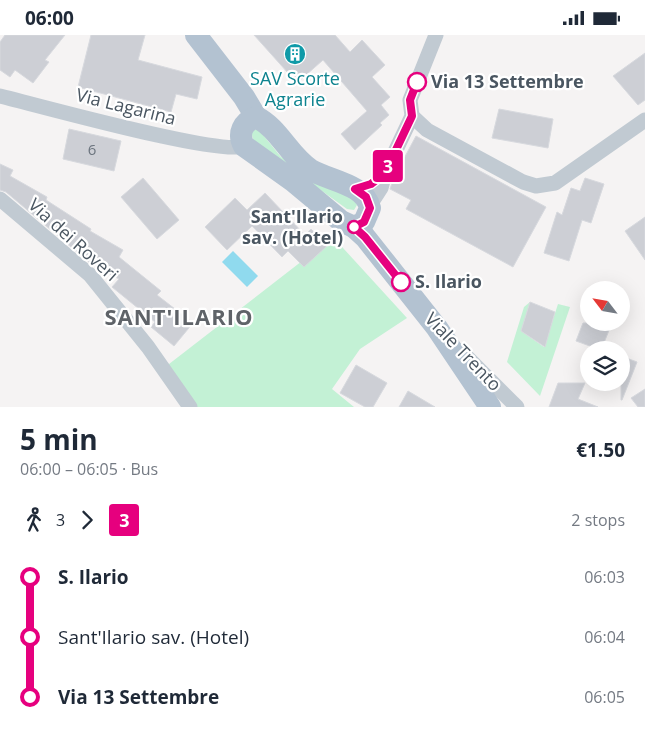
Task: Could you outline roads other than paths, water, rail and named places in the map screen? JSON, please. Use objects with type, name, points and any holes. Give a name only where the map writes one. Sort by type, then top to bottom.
[{"type":"main road","points":[[196,35],[244,97],[256,117],[265,121],[304,165],[362,197],[369,216],[364,222],[354,227]]},
{"type":"main road","points":[[244,146],[240,139],[240,132],[250,119],[256,117]]},
{"type":"main road","name":"Viale Trento","points":[[244,146],[293,181],[341,221],[354,227],[365,237],[437,328]]},
{"type":"main road","points":[[437,328],[490,407]]},
{"type":"street","points":[[362,197],[381,189],[385,173],[412,116],[410,100],[436,35]]},
{"type":"street","name":"Via Lagarina","points":[[0,96],[224,148],[237,149],[244,146]]},
{"type":"street","points":[[412,116],[427,130],[536,186],[546,186],[555,183],[645,120]]},
{"type":"street","points":[[362,197],[371,184],[385,173]]},
{"type":"street","name":"Via dei Roveri","points":[[0,199],[90,275],[148,347],[190,407]]},
{"type":"street","name":"Viale Trento","points":[[437,328],[517,407]]},
{"type":"water","points":[[233,251],[258,276],[247,287],[222,262]]},
{"type":"place","name":"SAV Scorte Agrarie","points":[[295,54]]},
{"type":"place","name":"Via 13 Settembre","points":[[417,82]]},
{"type":"place","name":"Sant'Ilario sav. (Hotel)","points":[[354,227]]},
{"type":"place","name":"S. Ilario","points":[[401,282]]},
{"type":"district","name":"SANT'ILARIO","points":[[179,317]]}]
